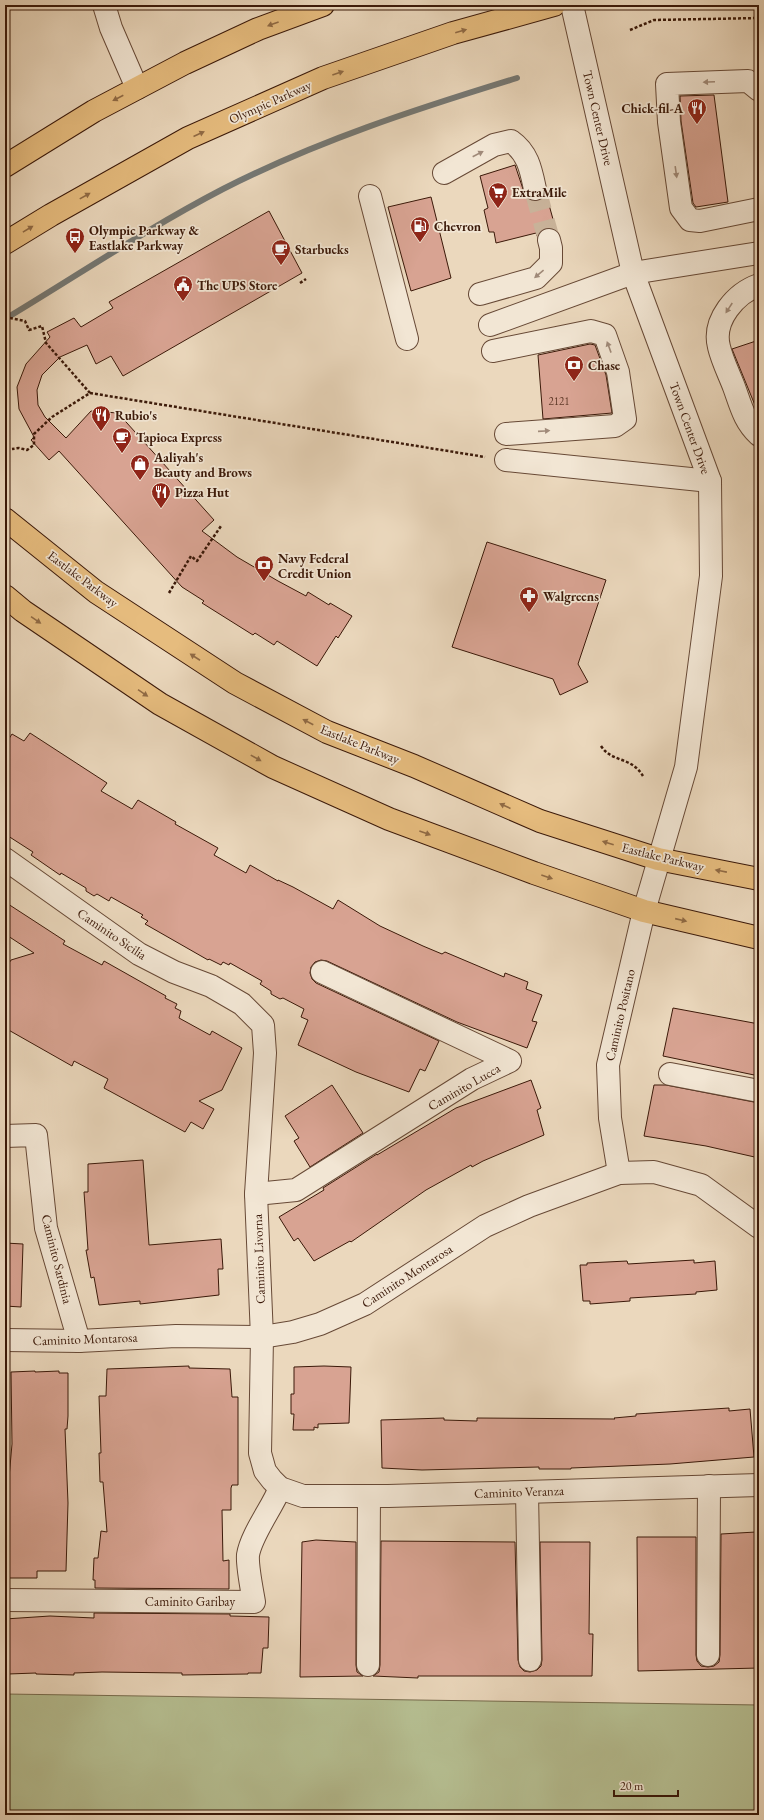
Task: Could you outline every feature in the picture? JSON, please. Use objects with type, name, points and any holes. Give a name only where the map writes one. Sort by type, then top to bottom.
[{"type":"main road","points":[[5,166],[94,111],[186,63],[258,29],[323,5]]},
{"type":"main road","name":"Olympic Parkway","points":[[5,242],[188,138],[323,78],[453,33],[554,5]]},
{"type":"main road","name":"Eastlake Parkway","points":[[5,519],[96,592],[235,683],[327,732],[414,766],[540,821],[658,859],[759,879]]},
{"type":"main road","points":[[5,596],[160,704],[273,767],[389,819],[534,873],[644,910],[759,938]]},
{"type":"street","points":[[104,5],[111,28],[138,88]]},
{"type":"street","name":"Town Center Drive","points":[[572,5],[633,273],[710,482],[710,576],[686,767],[658,859]]},
{"type":"street","points":[[759,90],[748,81],[667,84],[669,122],[681,208],[690,220],[700,221],[759,209]]},
{"type":"street","points":[[444,173],[494,146],[511,141],[520,148],[530,166],[535,189]]},
{"type":"street","points":[[370,196],[407,339]]},
{"type":"street","points":[[480,294],[536,278],[551,263],[551,248],[549,240]]},
{"type":"street","points":[[490,326],[633,273],[759,253]]},
{"type":"street","points":[[759,285],[746,290],[731,305],[720,324],[718,345],[749,425],[759,435]]},
{"type":"street","points":[[494,351],[591,331],[605,335],[618,372],[625,419],[615,426],[506,434]]},
{"type":"street","points":[[498,459],[710,482]]},
{"type":"street","name":"Caminito Sicilia","points":[[5,859],[138,954],[174,972],[211,986],[242,1004],[263,1026]]},
{"type":"street","name":"Caminito Positano","points":[[619,1173],[610,1118],[608,1065],[644,910],[658,859]]},
{"type":"street","name":"Caminito Lucca","points":[[256,1194],[296,1190],[472,1079],[510,1061],[322,972]]},
{"type":"street","name":"Caminito Livorna","points":[[263,1026],[265,1053],[256,1194],[262,1337],[260,1452],[266,1471],[280,1488]]},
{"type":"street","points":[[670,1074],[759,1091]]},
{"type":"street","name":"Caminito Sardinia","points":[[5,1136],[36,1135],[46,1228],[79,1341]]},
{"type":"street","name":"Caminito Montarosa","points":[[5,1340],[79,1341],[176,1336],[262,1337],[293,1332],[320,1324],[365,1304],[484,1226],[529,1206],[619,1173],[654,1172],[701,1185],[759,1227]]},
{"type":"street","name":"Caminito Veranza","points":[[280,1488],[303,1496],[369,1496],[759,1485]]},
{"type":"street","points":[[708,1655],[709,1486]]},
{"type":"street","name":"Caminito Garibay","points":[[5,1600],[254,1602],[248,1556],[261,1524],[272,1506],[280,1488]]},
{"type":"street","points":[[527,1492],[530,1660]]},
{"type":"street","points":[[368,1665],[369,1496]]},
{"type":"path","points":[[630,30],[654,20],[759,18]]},
{"type":"path","points":[[300,282],[306,279]]},
{"type":"path","points":[[7,317],[25,321],[29,330],[42,326],[46,343],[90,393],[498,459]]},
{"type":"path","points":[[12,449],[19,448],[26,450],[34,444],[34,434],[52,416],[90,393]]},
{"type":"path","points":[[169,593],[191,556],[197,561],[221,526]]},
{"type":"path","points":[[601,746],[608,755],[638,767],[643,776]]},
{"type":"green space","points":[[5,1694],[759,1705],[759,1815],[5,1815]]},
{"type":"building","name":"Chick-fil-A","points":[[714,95],[728,202],[696,207],[693,203],[681,121],[680,96]]},
{"type":"building","points":[[515,165],[526,198],[532,201],[537,201],[543,199],[546,194],[556,230],[546,228],[537,236],[536,233],[496,243],[494,232],[489,232],[484,210],[488,208],[480,176]]},
{"type":"building","name":"Chevron","points":[[431,197],[451,278],[411,291],[388,207]]},
{"type":"building","points":[[269,211],[302,273],[123,376],[111,356],[96,364],[87,345],[60,357],[42,375],[37,390],[38,405],[45,417],[66,438],[91,411],[118,413],[214,520],[202,531],[237,557],[278,581],[306,596],[308,592],[329,605],[330,603],[352,616],[338,638],[336,636],[317,666],[277,641],[274,645],[255,633],[253,635],[202,603],[204,601],[182,587],[59,451],[49,460],[31,440],[34,437],[19,409],[17,387],[26,364],[50,337],[47,332],[74,318],[81,327],[113,308],[109,302]]},
{"type":"building","points":[[759,340],[759,415],[732,349]]},
{"type":"building","name":"Chase","points":[[590,344],[595,345],[606,375],[612,413],[543,419],[538,355]]},
{"type":"building","name":"Walgreens","points":[[487,542],[606,580],[578,664],[588,682],[560,695],[553,679],[452,647]]},
{"type":"building","points":[[30,733],[107,783],[101,791],[132,809],[138,800],[176,822],[175,824],[218,848],[214,855],[246,873],[250,865],[333,909],[338,900],[380,926],[423,946],[442,954],[445,952],[504,977],[505,973],[528,982],[526,989],[542,995],[532,1021],[537,1022],[527,1048],[457,1022],[327,961],[321,960],[315,962],[311,967],[310,973],[312,979],[316,983],[439,1041],[425,1071],[420,1069],[409,1092],[356,1072],[298,1045],[308,1020],[301,1017],[304,1009],[283,998],[280,999],[271,994],[271,991],[260,984],[262,981],[230,963],[229,965],[223,962],[221,965],[209,959],[208,960],[145,924],[148,921],[141,917],[143,915],[111,897],[109,901],[97,894],[94,896],[86,891],[86,888],[61,873],[60,875],[31,855],[33,852],[5,834],[5,745],[12,734],[24,741]]},
{"type":"building","points":[[5,902],[65,941],[63,944],[102,965],[104,961],[166,996],[165,998],[177,1004],[175,1008],[181,1011],[179,1018],[210,1035],[212,1031],[242,1048],[222,1090],[199,1101],[214,1109],[203,1129],[191,1122],[185,1132],[104,1088],[108,1079],[74,1061],[72,1066],[5,1028],[5,970],[11,960],[34,953],[5,934]]},
{"type":"building","points":[[673,1008],[759,1024],[759,1076],[663,1056]]},
{"type":"building","points":[[531,1080],[541,1108],[537,1110],[544,1135],[472,1167],[471,1165],[426,1190],[351,1242],[350,1241],[314,1261],[298,1238],[294,1241],[279,1217],[324,1190],[323,1188],[377,1154],[456,1108]]},
{"type":"building","points":[[332,1085],[363,1133],[310,1167],[294,1141],[299,1138],[285,1116]]},
{"type":"building","points":[[654,1085],[666,1085],[759,1103],[759,1158],[706,1146],[644,1136]]},
{"type":"building","points":[[143,1160],[149,1245],[221,1239],[223,1269],[218,1269],[219,1295],[140,1304],[140,1301],[99,1305],[94,1277],[91,1278],[86,1250],[88,1250],[84,1192],[88,1192],[88,1164]]},
{"type":"building","points":[[5,1243],[23,1244],[21,1307],[5,1306]]},
{"type":"building","points":[[694,1260],[694,1263],[715,1261],[717,1290],[696,1292],[696,1294],[630,1298],[630,1301],[590,1304],[590,1301],[583,1301],[580,1265],[587,1265],[587,1263],[627,1261],[628,1264]]},
{"type":"building","points":[[189,1366],[189,1368],[230,1369],[232,1397],[238,1397],[238,1485],[232,1485],[231,1488],[231,1510],[222,1510],[223,1561],[229,1560],[229,1589],[95,1588],[95,1580],[93,1580],[94,1558],[98,1558],[101,1531],[107,1532],[103,1482],[100,1482],[99,1453],[101,1453],[99,1396],[106,1396],[107,1369]]},
{"type":"building","points":[[294,1367],[351,1367],[349,1423],[318,1424],[318,1428],[314,1427],[314,1430],[293,1430],[294,1414],[291,1414],[291,1394],[294,1394]]},
{"type":"building","points":[[59,1371],[59,1373],[68,1373],[68,1416],[67,1429],[65,1429],[68,1503],[66,1571],[37,1571],[37,1578],[9,1578],[9,1574],[7,1575],[9,1478],[12,1444],[11,1372]]},
{"type":"building","points":[[729,1408],[729,1411],[750,1409],[754,1457],[670,1464],[571,1469],[539,1469],[539,1467],[422,1470],[382,1468],[381,1420],[444,1418],[444,1420],[477,1421],[477,1418],[615,1419],[614,1418],[636,1416],[636,1414]]},
{"type":"building","points":[[756,1532],[759,1534],[759,1668],[638,1671],[637,1537],[696,1537],[696,1655],[697,1661],[701,1666],[708,1667],[714,1666],[719,1662],[720,1655],[721,1534]]},
{"type":"building","points":[[316,1540],[356,1542],[356,1665],[357,1672],[363,1676],[300,1677],[302,1542]]},
{"type":"building","points":[[381,1541],[515,1542],[518,1660],[520,1667],[524,1671],[530,1672],[537,1670],[541,1666],[542,1660],[540,1542],[590,1542],[589,1634],[593,1634],[592,1676],[418,1676],[418,1678],[373,1676],[379,1672],[380,1665]]},
{"type":"building","points":[[94,1613],[230,1614],[230,1616],[269,1617],[268,1648],[263,1648],[261,1673],[182,1675],[182,1673],[102,1672],[74,1673],[74,1675],[36,1673],[8,1674],[8,1672],[5,1672],[5,1619],[50,1616],[94,1618]]},
{"type":"waterway","points":[[5,319],[113,252],[195,204],[258,172],[367,127],[517,78]]},
{"type":"tunnel","points":[[535,189],[549,240]]},
{"type":"place","name":"Chick-fil-A","points":[[697,125]]},
{"type":"place","name":"ExtraMile","points":[[498,209]]},
{"type":"place","name":"Chevron","points":[[420,243]]},
{"type":"place","name":"Olympic Parkway & Eastlake Parkway","points":[[75,254]]},
{"type":"place","name":"Starbucks","points":[[281,266]]},
{"type":"place","name":"The UPS Store","points":[[183,302]]},
{"type":"place","name":"Chase","points":[[574,382]]},
{"type":"place","name":"Rubio's","points":[[101,432]]},
{"type":"place","name":"Tapioca Express","points":[[122,454]]},
{"type":"place","name":"Aaliyah's Beauty and Brows","points":[[140,481]]},
{"type":"place","name":"Pizza Hut","points":[[161,509]]},
{"type":"place","name":"Navy Federal Credit Union","points":[[264,582]]},
{"type":"place","name":"Walgreens","points":[[529,613]]}]
